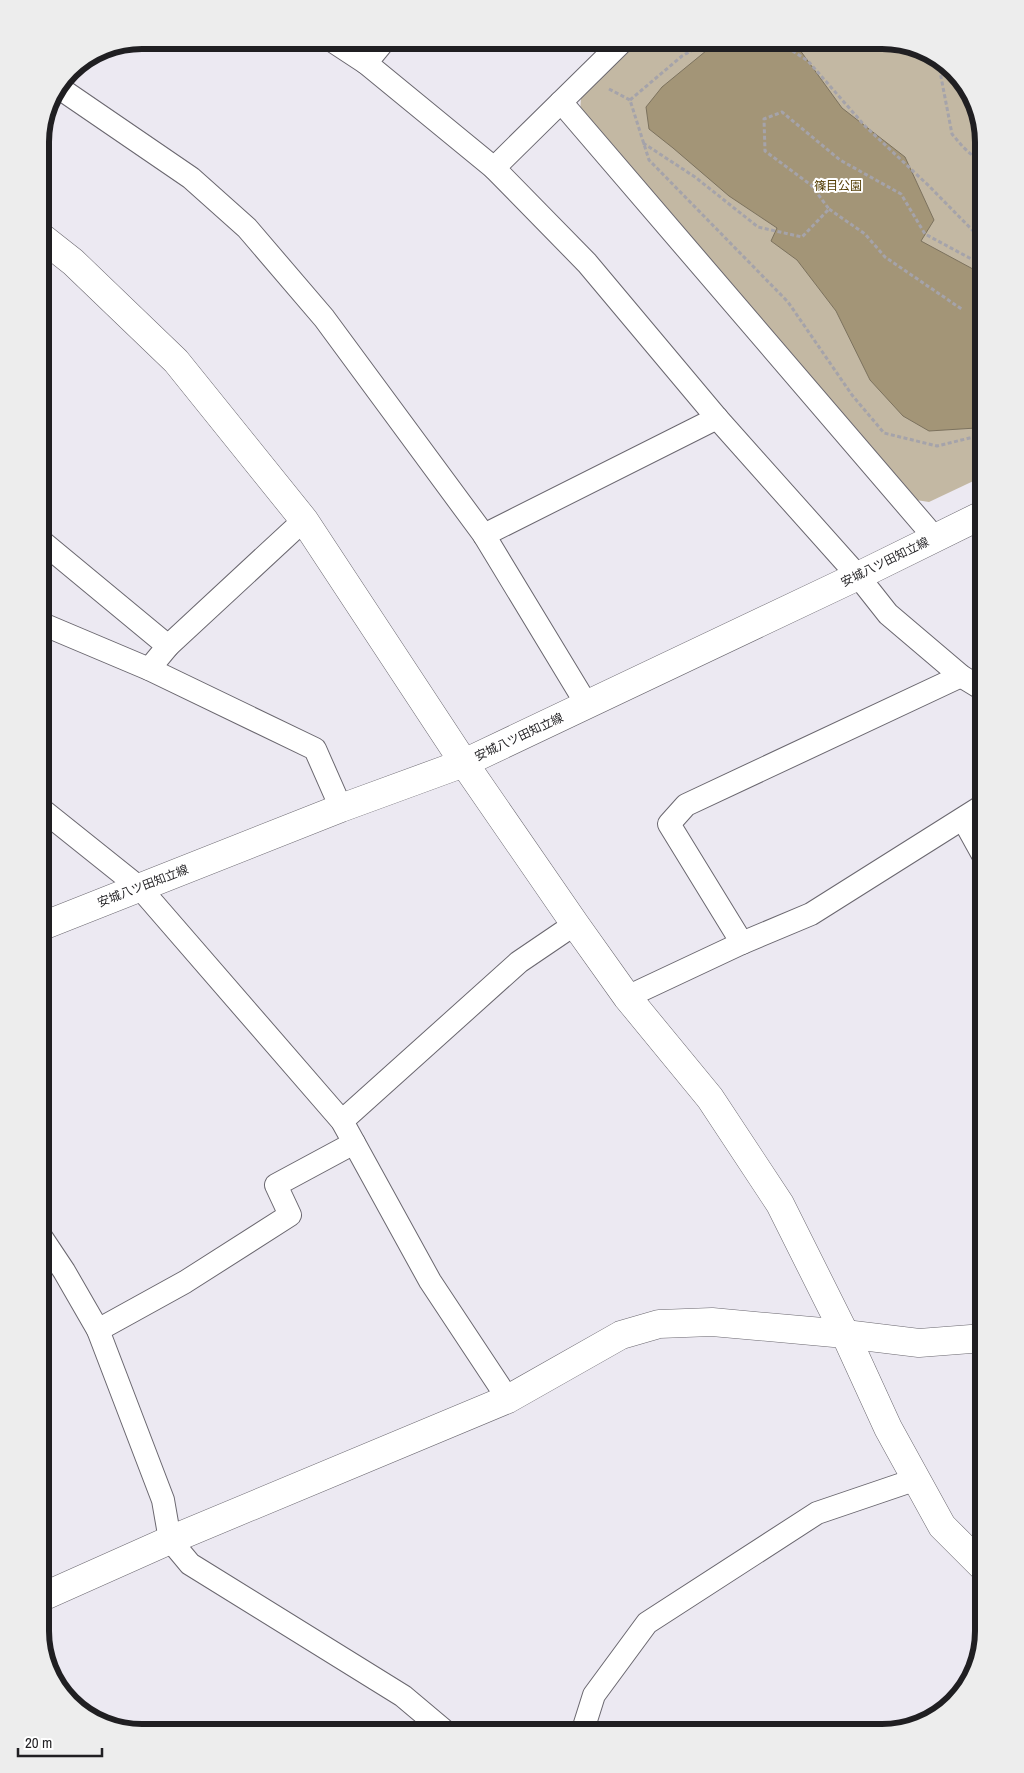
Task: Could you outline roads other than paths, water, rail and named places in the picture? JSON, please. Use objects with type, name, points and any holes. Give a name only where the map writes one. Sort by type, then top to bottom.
[{"type":"street","points":[[345,49],[366,63],[494,168],[587,263],[717,418],[858,576],[888,614],[961,676],[975,685]]},
{"type":"street","points":[[366,63],[377,49]]},
{"type":"street","points":[[494,168],[615,49]]},
{"type":"street","points":[[64,91],[191,178],[247,228],[324,318],[484,535],[587,705]]},
{"type":"street","points":[[560,102],[935,538]]},
{"type":"street","points":[[49,243],[73,262],[176,361],[304,520],[464,763],[575,924],[627,997],[710,1098],[780,1204],[845,1334],[888,1428],[916,1479],[942,1526],[975,1559]]},
{"type":"street","points":[[484,535],[717,418]]},
{"type":"street","name":"安城八ツ田知立線","points":[[49,923],[341,808],[464,763],[975,518]]},
{"type":"street","points":[[149,669],[168,646],[304,520]]},
{"type":"street","points":[[49,547],[168,646]]},
{"type":"street","points":[[49,627],[149,669],[315,749],[341,808]]},
{"type":"street","points":[[742,943],[669,824],[686,805],[961,676]]},
{"type":"street","points":[[627,997],[742,943],[810,914],[975,811]]},
{"type":"street","points":[[49,815],[140,888],[342,1121],[430,1281],[508,1399]]},
{"type":"street","points":[[963,819],[975,841]]},
{"type":"street","points":[[342,1121],[519,962],[575,924]]},
{"type":"street","points":[[98,1330],[185,1282],[290,1215],[276,1185],[354,1144]]},
{"type":"street","points":[[49,1248],[98,1330],[163,1500],[170,1540],[190,1564],[403,1696],[436,1724]]},
{"type":"street","points":[[49,1594],[170,1540],[508,1399],[621,1335],[659,1324],[712,1322],[845,1334],[918,1343],[975,1339]]},
{"type":"street","points":[[585,1724],[594,1695],[647,1623],[817,1513],[916,1479]]},
{"type":"park label","name":"篠目公園","points":[[838,186]]}]
